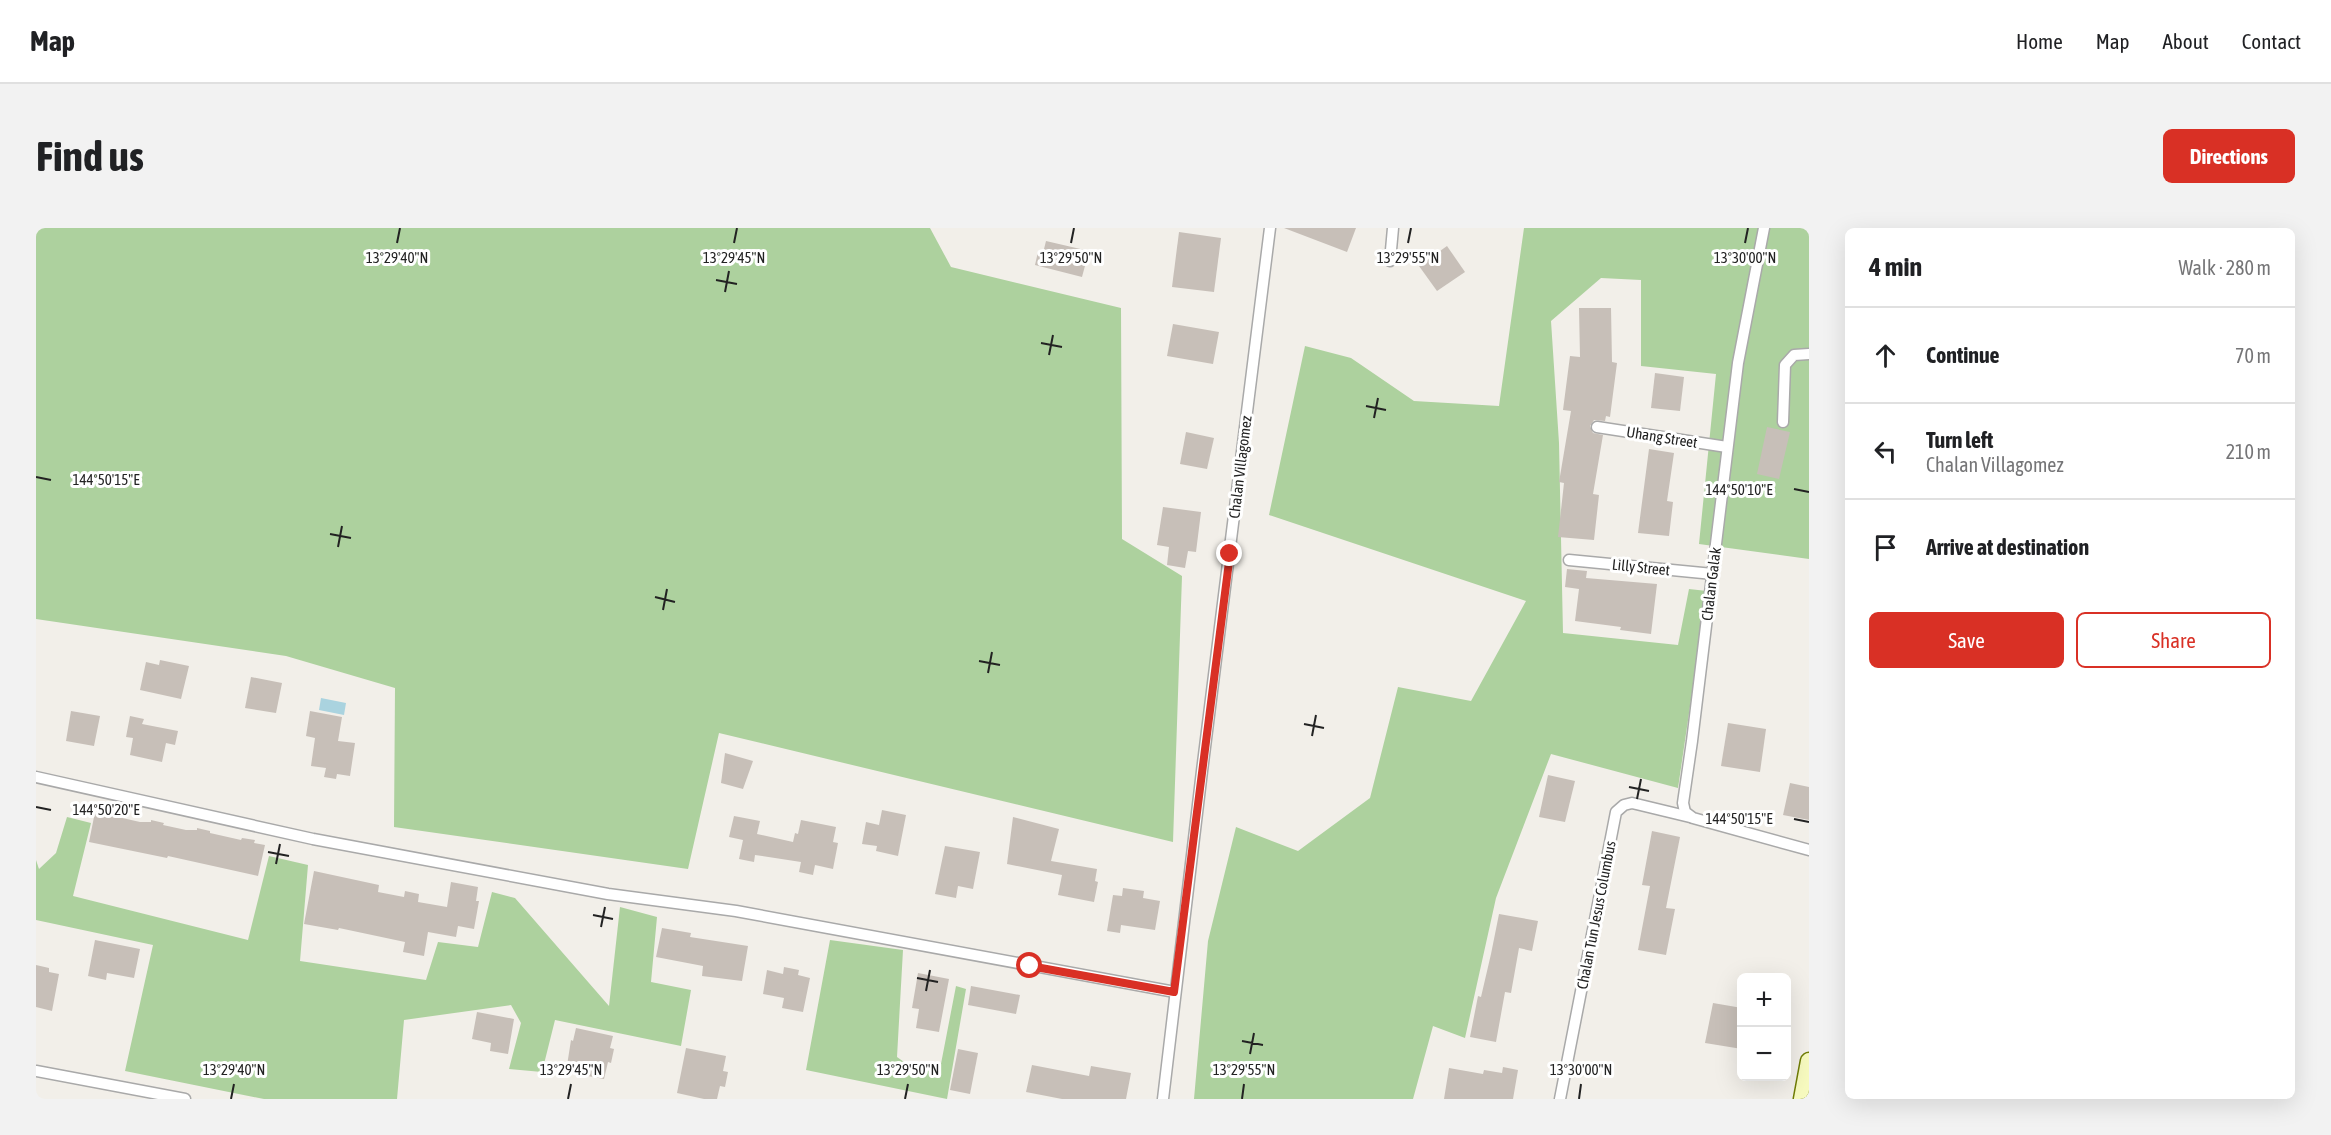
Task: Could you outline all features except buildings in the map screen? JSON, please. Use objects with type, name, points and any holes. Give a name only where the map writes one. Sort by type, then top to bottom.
[{"type":"main road","points":[[1802,1099],[1809,1061]]},
{"type":"street","name":"Chalan Villagomez","points":[[1163,1099],[1174,992],[1270,228]]},
{"type":"street","points":[[1390,261],[1393,228]]},
{"type":"street","name":"Chalan Galak","points":[[1693,818],[1685,812],[1683,802],[1727,447],[1744,330],[1764,228]]},
{"type":"street","points":[[1784,422],[1785,365],[1794,355],[1809,354]]},
{"type":"street","name":"Uhang Street","points":[[1597,427],[1727,447]]},
{"type":"street","name":"Lilly Street","points":[[1569,560],[1713,574]]},
{"type":"street","points":[[36,777],[324,842],[608,894],[736,911],[1174,992]]},
{"type":"street","name":"Chalan Tun Jesus Columbus","points":[[1560,1099],[1616,812],[1624,804],[1632,803],[1693,818]]},
{"type":"street","points":[[1693,818],[1809,849]]},
{"type":"street","points":[[36,1071],[185,1099]]},
{"type":"green space","points":[[36,228],[930,228],[951,267],[1121,308],[1122,539],[1182,576],[1173,842],[719,733],[688,869],[394,827],[395,688],[286,656],[36,619]]},
{"type":"green space","points":[[1524,228],[1809,228],[1809,559],[1699,544],[1716,374],[1641,366],[1641,280],[1601,278],[1551,321],[1559,443],[1563,633],[1678,645],[1689,589],[1707,591],[1678,788],[1551,754],[1496,898],[1465,1038],[1433,1026],[1413,1099],[1194,1099],[1208,941],[1236,827],[1298,851],[1370,798],[1398,687],[1471,701],[1526,601],[1269,515],[1305,346],[1351,358],[1414,401],[1499,406]]},
{"type":"green space","points":[[67,817],[91,823],[73,896],[248,940],[269,856],[308,865],[300,961],[426,980],[438,942],[478,947],[492,892],[515,898],[609,1006],[620,907],[657,917],[651,982],[691,990],[681,1046],[555,1020],[542,1072],[509,1069],[521,1023],[511,1005],[404,1020],[397,1099],[264,1099],[125,1071],[153,945],[36,920],[36,860],[39,869],[56,853]]},
{"type":"green space","points":[[830,940],[903,950],[897,1057],[918,1072],[940,1069],[956,986],[966,989],[947,1099],[806,1070]]},
{"type":"water","points":[[321,698],[346,703],[344,715],[319,710]]},
{"type":"route","points":[[1030,966],[1174,992],[1230,554]]}]
